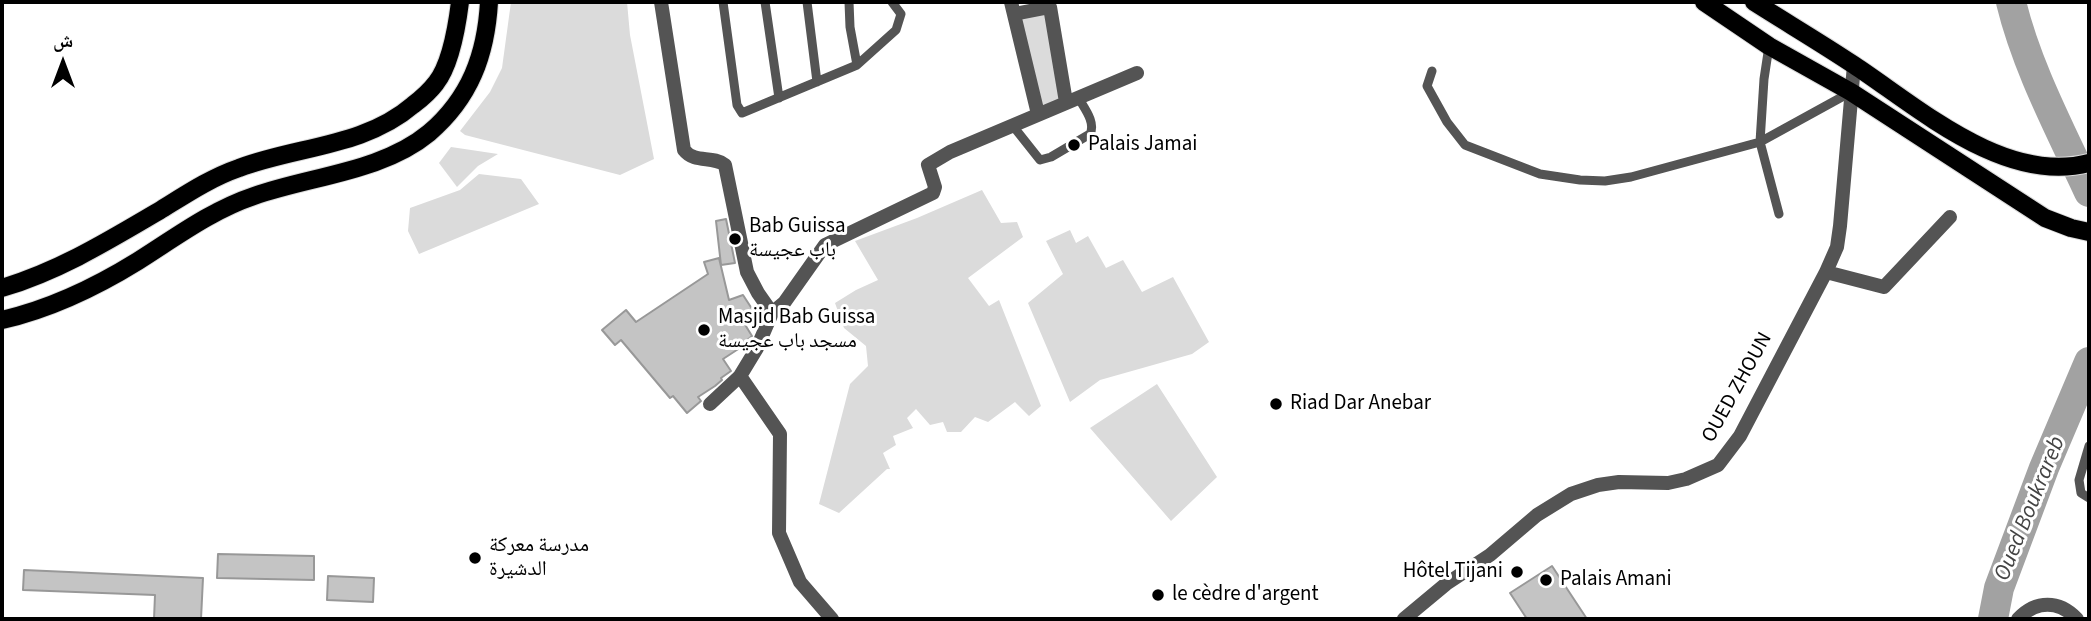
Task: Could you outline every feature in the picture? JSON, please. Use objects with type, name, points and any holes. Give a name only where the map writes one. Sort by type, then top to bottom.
[{"type":"main road","points":[[2,288],[31,280],[66,264],[239,167],[359,136],[387,124],[415,104],[436,83],[454,37],[460,2]]},
{"type":"main road","points":[[2,320],[53,304],[101,282],[201,220],[237,202],[301,181],[367,165],[411,145],[428,134],[450,111],[472,78],[482,52],[489,2]]},
{"type":"main road","points":[[1703,2],[1769,46],[1851,92],[1961,165],[2054,222],[2089,232]]},
{"type":"main road","points":[[1754,2],[1854,65],[1952,132],[2014,159],[2059,167],[2089,163]]},
{"type":"street","points":[[661,2],[684,150],[694,158],[714,160],[725,165],[747,272],[772,313]]},
{"type":"street","points":[[1038,114],[1013,8],[1050,7],[1072,100]]},
{"type":"street","name":"OUED ZHOUN","points":[[1404,619],[1446,584],[1490,555],[1536,516],[1571,494],[1598,485],[1619,482],[1668,482],[1686,479],[1718,465],[1740,436],[1837,247],[1854,65]]},
{"type":"street","points":[[710,404],[740,376],[757,348],[772,313],[783,303],[824,245],[933,193],[935,187],[928,169],[930,163],[950,152],[1137,73]]},
{"type":"street","points":[[1826,272],[1884,287],[1950,217]]},
{"type":"street","points":[[740,376],[780,433],[779,533],[800,582],[832,619]]},
{"type":"street","points":[[2018,619],[2026,611],[2047,604],[2059,606],[2078,619],[2089,615]]},
{"type":"lane","points":[[723,2],[738,109],[742,113],[857,65],[896,30],[901,14],[892,2]]},
{"type":"lane","points":[[765,2],[779,98]]},
{"type":"lane","points":[[807,2],[817,82]]},
{"type":"lane","points":[[849,2],[850,27],[857,65]]},
{"type":"lane","points":[[1769,46],[1760,142],[1779,214]]},
{"type":"lane","points":[[1432,71],[1427,86],[1447,122],[1465,145],[1540,174],[1593,180],[1631,177],[1760,142],[1851,92]]},
{"type":"lane","points":[[1013,126],[1040,160],[1051,157],[1093,131],[1093,124],[1072,100]]},
{"type":"lane","points":[[2089,446],[2079,480],[2081,494],[2089,498]]},
{"type":"shaded area","points":[[511,2],[627,2],[630,35],[654,159],[620,175],[465,135],[460,131],[490,92],[502,68]]},
{"type":"shaded area","points":[[1050,8],[1068,108],[1042,120],[1017,15]]},
{"type":"shaded area","points":[[451,147],[498,154],[478,166],[457,187],[439,163]]},
{"type":"shaded area","points":[[479,174],[521,179],[539,204],[419,254],[408,231],[410,208],[460,190]]},
{"type":"shaded area","points":[[982,190],[1001,223],[1017,222],[1023,237],[968,278],[989,306],[999,300],[1041,406],[1029,416],[1015,402],[988,422],[975,417],[961,432],[947,432],[943,422],[930,425],[916,409],[907,418],[913,428],[893,436],[896,445],[883,453],[890,469],[839,513],[819,504],[850,384],[868,366],[866,346],[844,328],[835,303],[878,280],[855,241]]},
{"type":"shaded area","points":[[1070,230],[1076,243],[1088,236],[1106,268],[1123,260],[1142,292],[1173,277],[1209,342],[1192,354],[1100,380],[1070,402],[1028,303],[1063,274],[1046,241]]},
{"type":"shaded area","points":[[1157,384],[1217,477],[1171,521],[1090,428]]},
{"type":"building","points":[[726,219],[735,263],[721,265],[716,221]]},
{"type":"building","points":[[719,258],[729,300],[743,295],[756,315],[744,323],[752,336],[746,344],[723,359],[731,371],[698,397],[701,401],[687,413],[673,396],[670,398],[621,340],[615,345],[602,330],[626,310],[636,322],[708,274],[704,262]]},
{"type":"building","points":[[218,554],[314,556],[314,580],[217,578]]},
{"type":"building","name":"Palais Amani","points":[[1552,566],[1587,619],[1527,619],[1510,593]]},
{"type":"building","points":[[24,570],[203,578],[201,619],[154,619],[155,595],[23,590]]},
{"type":"building","points":[[328,576],[374,578],[373,602],[327,600]]},
{"type":"waterway","name":"Oued Boukrareb","points":[[2011,2],[2035,75],[2089,192]]},
{"type":"waterway","name":"Oued Boukrareb","points":[[1993,619],[1999,588],[2044,468],[2089,362]]},
{"type":"place","name":"Palais Jamai","points":[[1074,145]]},
{"type":"place","name":"Bab Guissa باب عجيسة","points":[[735,239]]},
{"type":"place","name":"Masjid Bab Guissa مسجد باب عجيسة","points":[[704,330]]},
{"type":"place","name":"Riad Dar Anebar","points":[[1276,404]]},
{"type":"place","name":"مدرسة معركة الدشيرة","points":[[475,558]]},
{"type":"place","name":"Hôtel Tijani","points":[[1517,572]]},
{"type":"place","name":"Palais Amani","points":[[1546,580]]},
{"type":"place","name":"le cèdre d'argent","points":[[1158,595]]}]
